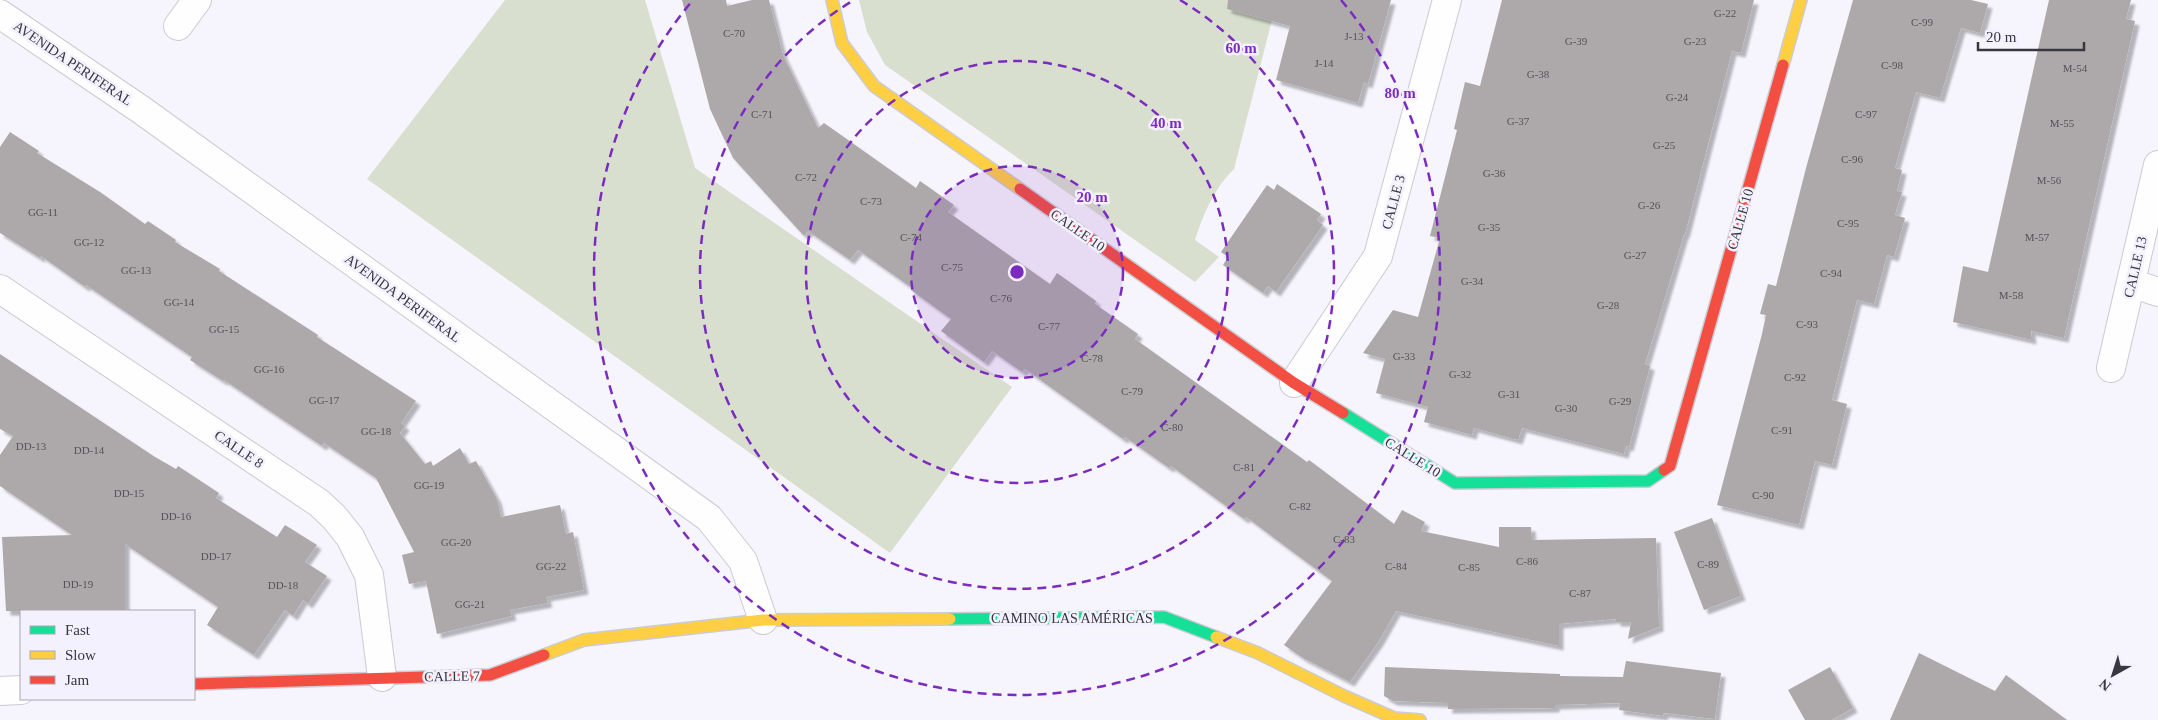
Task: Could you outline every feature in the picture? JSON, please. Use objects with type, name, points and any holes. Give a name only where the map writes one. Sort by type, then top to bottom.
[{"type":"street","points":[[178,26],[197,0]]},
{"type":"street","name":"CALLE 10","points":[[832,0],[842,43],[874,86],[1294,384],[1455,482],[1648,481],[1670,466],[1801,0]]},
{"type":"street","name":"CALLE 3","points":[[1294,384],[1378,256],[1446,0]]},
{"type":"street","name":"AVENIDA PERIFERAL","points":[[0,14],[140,109],[709,518],[743,561],[763,620]]},
{"type":"street","name":"CALLE 13","points":[[2112,368],[2158,165]]},
{"type":"street","points":[[2131,283],[2158,292]]},
{"type":"street","name":"CALLE 8","points":[[0,289],[319,503],[334,517],[350,537],[369,575],[382,676]]},
{"type":"street","name":"CAMINO LAS AMÉRICAS","points":[[763,620],[1164,617],[1258,653],[1344,696],[1394,718],[1420,720]]},
{"type":"street","name":"CALLE 7","points":[[195,684],[382,676],[490,675],[584,640],[763,620]]},
{"type":"street","points":[[0,691],[20,690]]},
{"type":"green space","points":[[505,0],[645,0],[695,168],[1012,387],[890,553],[367,179]]},
{"type":"green space","points":[[859,0],[1277,0],[1234,169],[1227,176],[1210,202],[1195,240],[1219,257],[1195,282],[885,65],[867,32]]},
{"type":"building","points":[[682,0],[726,0],[727,6],[752,0],[769,0],[783,55],[818,128],[824,123],[916,188],[920,181],[954,205],[948,212],[1050,284],[1057,273],[1096,301],[1095,304],[1138,334],[1135,339],[1307,462],[1309,460],[1394,524],[1402,510],[1425,522],[1421,531],[1499,547],[1499,527],[1531,527],[1532,540],[1656,538],[1659,627],[1628,639],[1631,622],[1616,622],[1616,619],[1559,624],[1559,646],[1396,611],[1379,641],[1350,682],[1303,658],[1284,645],[1332,581],[1246,517],[1244,519],[1171,466],[1169,468],[1125,437],[1123,439],[1025,369],[1022,372],[992,351],[984,362],[941,331],[951,319],[911,290],[912,288],[858,250],[850,260],[808,231],[804,236],[733,158],[710,109]]},
{"type":"building","points":[[1228,0],[1391,0],[1368,84],[1364,82],[1358,103],[1276,80],[1290,26],[1227,9]]},
{"type":"building","points":[[1502,0],[1754,0],[1741,53],[1732,51],[1685,234],[1645,364],[1650,366],[1629,447],[1626,446],[1624,454],[1522,428],[1518,440],[1474,428],[1472,435],[1424,422],[1428,407],[1376,393],[1385,359],[1363,353],[1393,310],[1418,317],[1440,238],[1430,236],[1457,130],[1454,129],[1465,82],[1480,86]]},
{"type":"building","points":[[1853,0],[1971,0],[1988,4],[1980,33],[1961,28],[1940,98],[1916,92],[1895,168],[1902,170],[1897,191],[1902,192],[1895,215],[1905,218],[1894,257],[1887,255],[1874,304],[1857,300],[1832,400],[1847,404],[1832,465],[1815,461],[1799,525],[1717,505],[1762,334],[1766,315],[1760,314],[1768,284],[1776,286],[1806,168]]},
{"type":"building","points":[[2049,0],[2131,0],[2126,19],[2135,21],[2064,338],[2031,331],[2032,340],[1953,322],[1963,266],[1988,272]]},
{"type":"building","points":[[10,132],[39,151],[37,153],[100,192],[145,224],[148,221],[176,240],[175,242],[220,269],[219,271],[318,335],[317,337],[416,401],[401,423],[405,426],[400,433],[425,464],[431,461],[433,466],[460,448],[469,464],[476,461],[497,499],[501,517],[560,505],[566,534],[573,532],[584,590],[546,597],[548,603],[510,610],[512,616],[437,634],[426,581],[409,584],[402,555],[414,552],[376,478],[324,443],[322,446],[224,380],[190,360],[192,357],[86,285],[85,287],[41,256],[40,258],[0,233],[0,147]]},
{"type":"building","points":[[1277,184],[1321,214],[1317,220],[1323,225],[1276,292],[1268,286],[1263,293],[1223,265],[1228,257],[1221,252],[1267,185],[1274,190]]},
{"type":"building","points":[[0,354],[155,457],[176,469],[178,466],[219,493],[216,498],[277,537],[285,525],[317,545],[305,562],[327,576],[308,604],[303,600],[293,616],[285,610],[254,655],[207,625],[218,607],[125,544],[125,610],[6,611],[2,537],[72,535],[0,486],[0,455],[13,436],[0,429]]},
{"type":"building","points":[[1712,518],[1741,596],[1704,610],[1674,532]]},
{"type":"building","points":[[1919,653],[1995,691],[2006,675],[2067,720],[1890,720]]},
{"type":"building","points":[[1626,661],[1721,673],[1715,719],[1664,713],[1663,716],[1619,710],[1620,703],[1555,705],[1555,708],[1448,709],[1448,703],[1393,701],[1384,696],[1385,667],[1560,674],[1560,676],[1623,677]]},
{"type":"building","points":[[1830,667],[1853,708],[1832,720],[1805,720],[1788,690]]},
{"type":"traffic: fast","points":[[1343,413],[1455,483],[1648,481],[1664,470]]},
{"type":"traffic: fast","points":[[950,619],[1164,617],[1216,637]]},
{"type":"traffic: slow","points":[[832,0],[842,43],[874,86],[1020,189]]},
{"type":"traffic: slow","points":[[1783,65],[1801,0]]},
{"type":"traffic: slow","points":[[544,655],[584,640],[763,620],[950,619]]},
{"type":"traffic: slow","points":[[1216,637],[1258,653],[1344,696],[1394,718],[1420,720]]},
{"type":"traffic: jam","points":[[1664,470],[1670,466],[1783,65]]},
{"type":"traffic: jam","points":[[1020,189],[1294,383],[1343,413]]},
{"type":"traffic: jam","points":[[195,684],[490,675],[544,655]]}]
